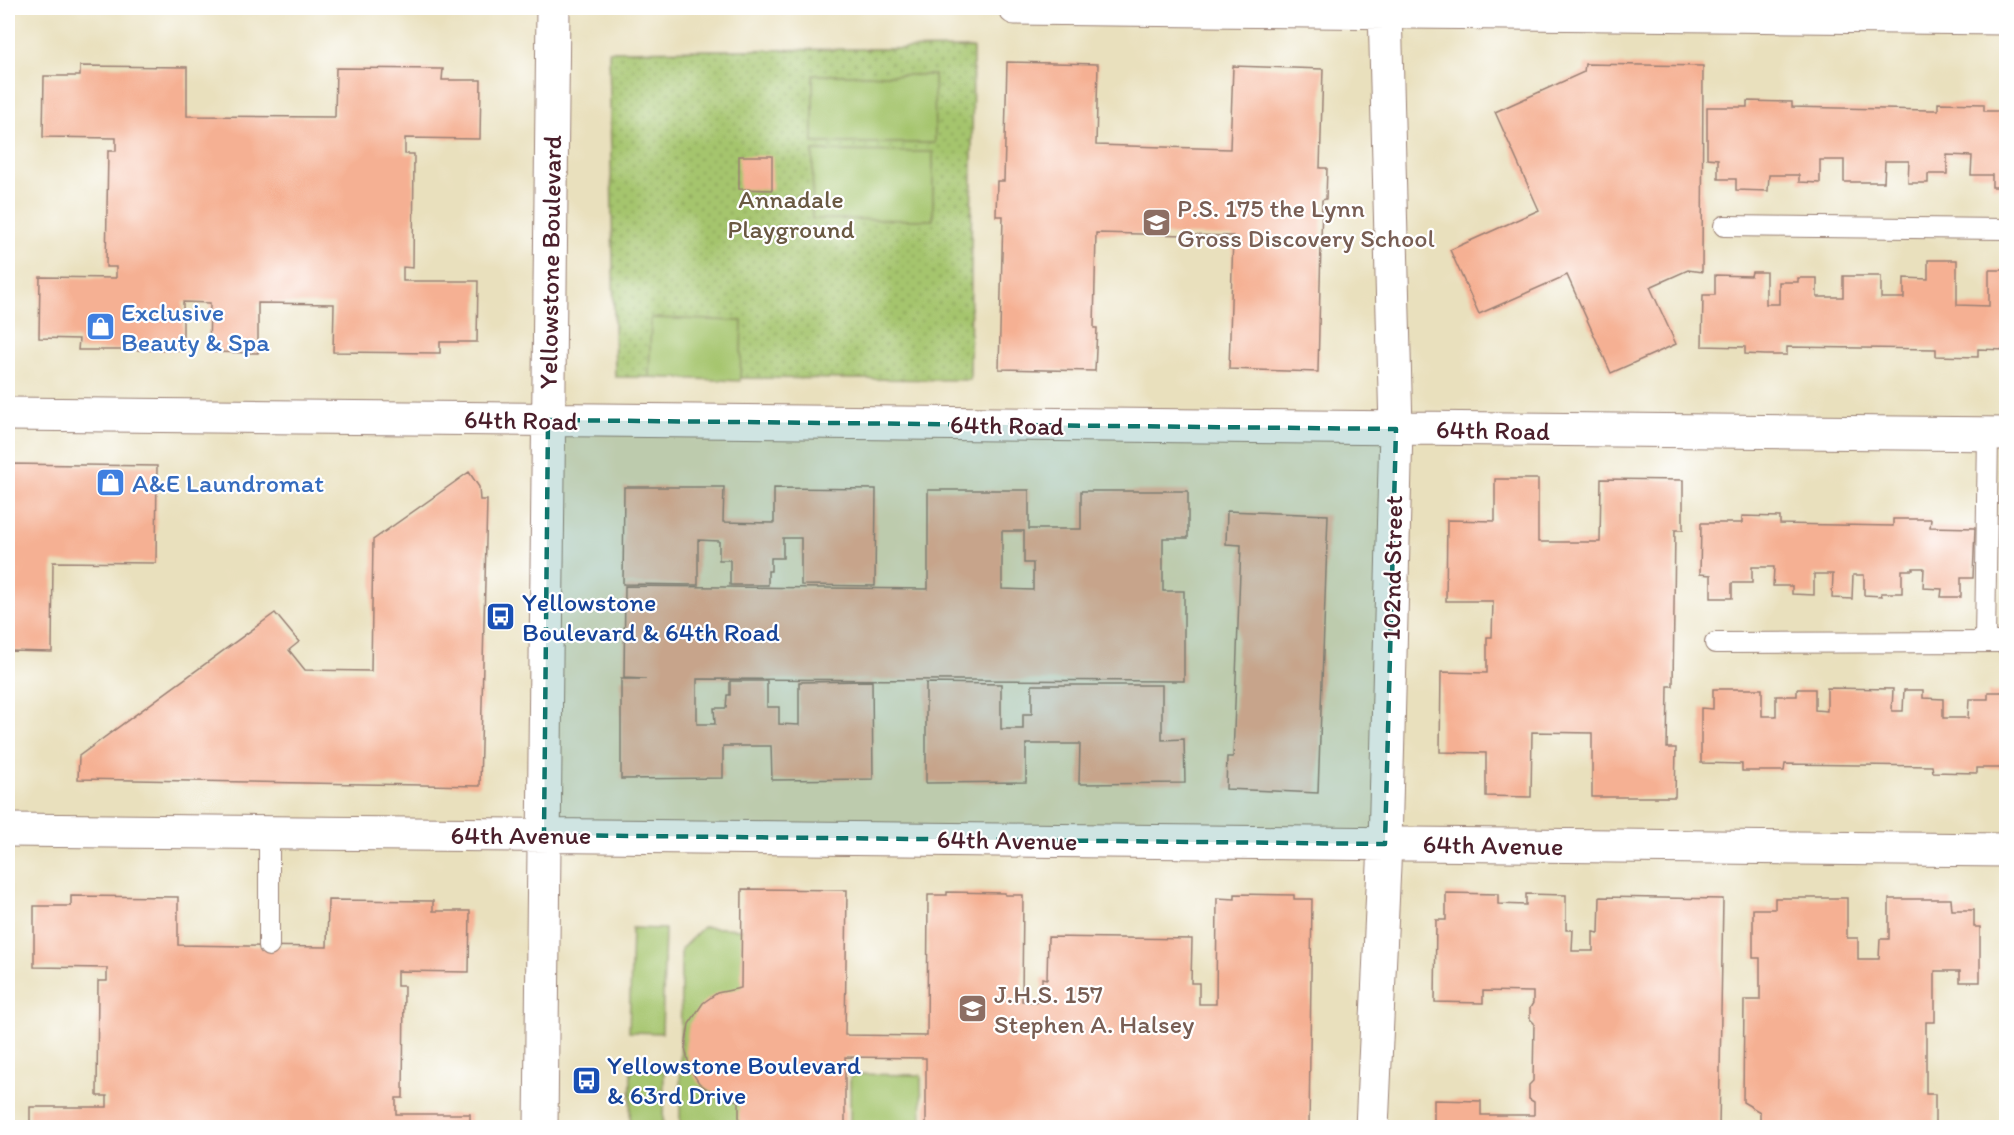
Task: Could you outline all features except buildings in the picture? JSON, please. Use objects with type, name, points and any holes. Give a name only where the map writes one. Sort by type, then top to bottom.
[{"type":"street","name":"Yellowstone Boulevard","points":[[541,1128],[553,8]]},
{"type":"street","points":[[1015,8],[1385,9],[2007,18]]},
{"type":"street","name":"102nd Street","points":[[1372,1128],[1385,844],[1396,429],[1385,9]]},
{"type":"street","name":"64th Road","points":[[8,414],[1997,434]]},
{"type":"street","name":"64th Avenue","points":[[8,830],[2007,850]]},
{"type":"lane","points":[[1724,226],[2007,229]]},
{"type":"lane","points":[[1985,641],[1997,434]]},
{"type":"lane","points":[[1715,643],[2007,642]]},
{"type":"lane","points":[[269,832],[269,946]]},
{"type":"highlighted area","points":[[548,420],[1396,429],[1385,844],[544,835]]},
{"type":"green space","name":"Annadale Playground","points":[[973,48],[970,380],[615,377],[609,51]]},
{"type":"green space","points":[[813,75],[934,75],[935,143],[813,143]]},
{"type":"green space","points":[[813,151],[933,152],[933,220],[812,219]]},
{"type":"green space","points":[[651,318],[742,321],[740,381],[649,377]]},
{"type":"green space","points":[[703,927],[759,930],[764,1127],[680,1128],[681,949]]},
{"type":"green space","points":[[632,928],[665,929],[662,1033],[629,1032]]},
{"type":"green space","points":[[631,1069],[664,1070],[663,1127],[630,1127]]},
{"type":"green space","points":[[850,1074],[921,1075],[922,1127],[850,1127]]},
{"type":"place","name":"P.S. 175 the Lynn Gross Discovery School","points":[[1156,223]]},
{"type":"place","name":"Exclusive Beauty & Spa","points":[[100,327]]},
{"type":"place","name":"A&E Laundromat","points":[[111,483]]},
{"type":"place","name":"Yellowstone Boulevard & 64th Road","points":[[501,617]]},
{"type":"place","name":"J.H.S. 157 Stephen A. Halsey","points":[[973,1009]]},
{"type":"place","name":"Yellowstone Boulevard & 63rd Drive","points":[[586,1080]]}]
